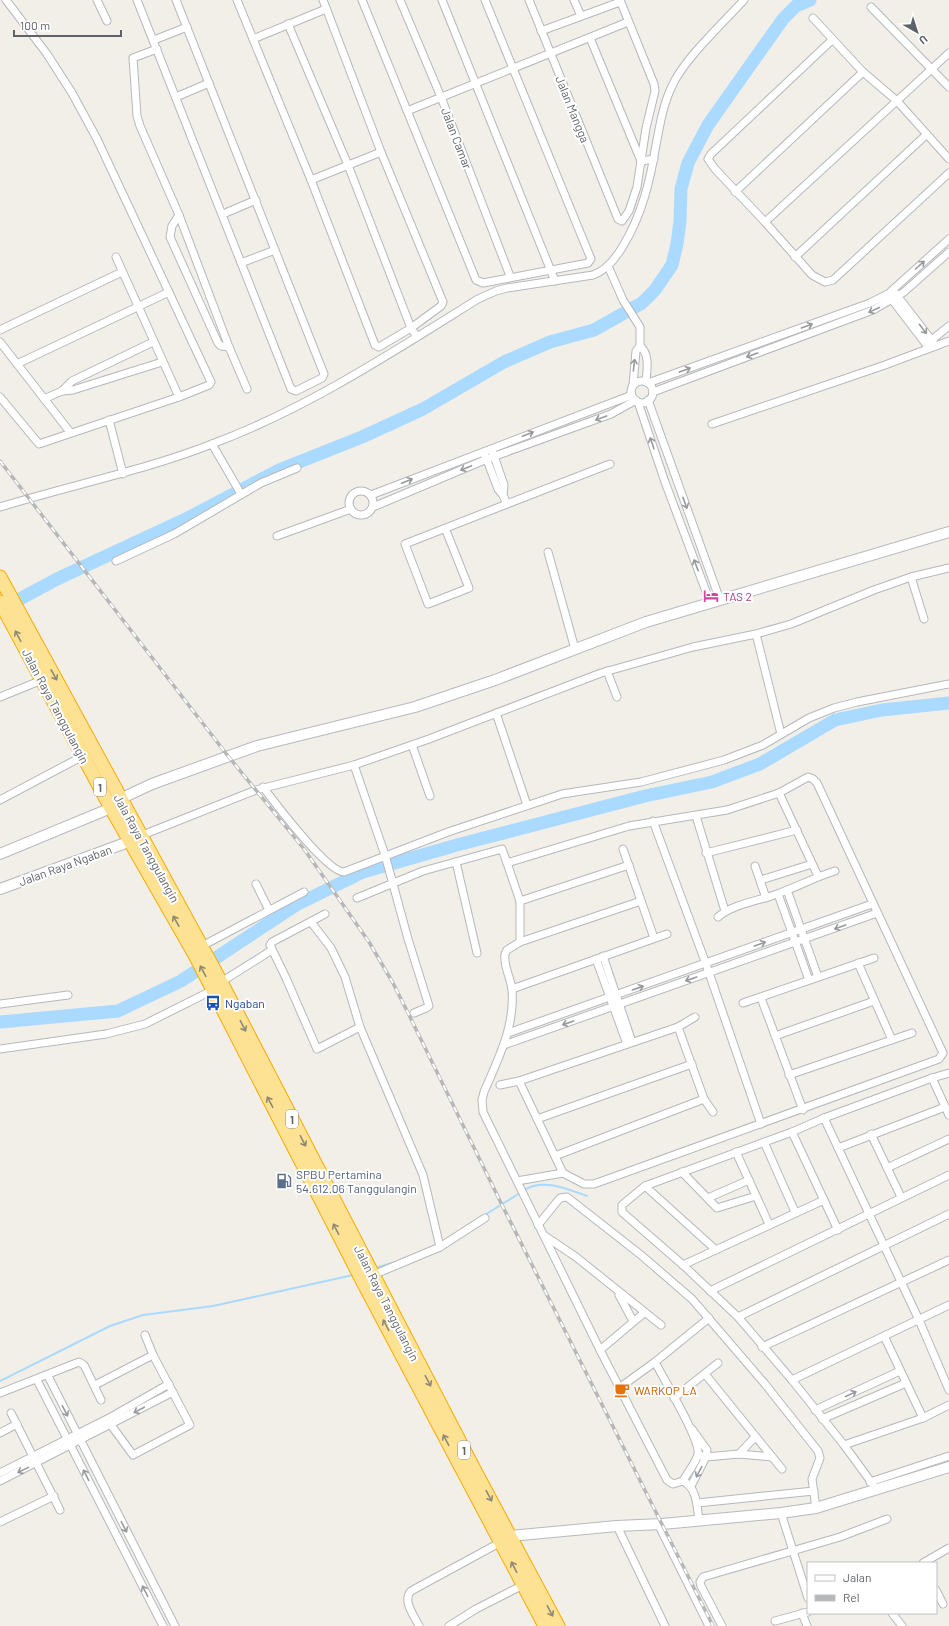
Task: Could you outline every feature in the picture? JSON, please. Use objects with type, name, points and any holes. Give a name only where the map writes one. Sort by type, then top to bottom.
[{"type":"highway","name":"Jala Raya Tanggulangin","points":[[0,577],[22,616],[62,703],[116,804],[200,951]]},
{"type":"highway","name":"Jalan Raya Tanggulangin","points":[[0,602],[42,680],[62,703],[83,756],[116,804]]},
{"type":"highway","name":"1","points":[[200,951],[216,984]]},
{"type":"highway","name":"Jalan Raya Tanggulangin","points":[[216,984],[360,1262],[369,1276],[471,1476],[505,1539],[558,1626]]},
{"type":"highway","name":"Jalan Raya Tanggulangin","points":[[505,1539],[523,1585],[545,1626]]},
{"type":"street","points":[[0,397],[39,444],[70,432],[179,397],[209,385],[210,382],[97,139],[79,106],[47,54],[6,0]]},
{"type":"street","points":[[97,0],[107,21]]},
{"type":"street","points":[[138,0],[291,388],[296,391],[322,378],[324,374],[176,0]]},
{"type":"street","points":[[237,0],[311,180],[374,345],[380,347],[411,328],[441,306],[443,302],[381,152],[323,0]]},
{"type":"street","points":[[362,0],[476,280],[482,283],[510,276],[588,263],[590,259],[485,0]]},
{"type":"street","name":"Jalan Camar","points":[[400,0],[441,97],[510,276]]},
{"type":"street","points":[[442,0],[555,281]]},
{"type":"street","name":"Jalan Mangga","points":[[529,0],[618,218],[622,221],[629,211],[637,187],[641,160]]},
{"type":"street","points":[[574,0],[581,16]]},
{"type":"street","points":[[0,507],[123,474],[212,444],[281,414],[345,380],[478,299],[496,291],[593,275],[608,266],[621,250],[637,220],[644,201],[654,159],[661,115],[672,84],[708,39],[744,0]]},
{"type":"street","points":[[541,31],[620,1],[654,84],[655,91],[641,160]]},
{"type":"street","points":[[871,7],[949,87]]},
{"type":"street","points":[[253,39],[326,9]]},
{"type":"street","points":[[813,18],[863,72],[897,101],[949,159]]},
{"type":"street","points":[[407,111],[628,22]]},
{"type":"street","points":[[288,24],[348,165],[411,328],[416,337]]},
{"type":"street","points":[[154,40],[187,27]]},
{"type":"street","points":[[590,38],[641,160]]},
{"type":"street","points":[[832,40],[711,154],[708,158],[712,166],[814,277],[825,282],[833,280],[949,173]]},
{"type":"street","points":[[157,49],[134,58],[137,116],[179,216],[229,347],[247,389]]},
{"type":"street","points":[[765,222],[949,53]]},
{"type":"street","points":[[735,192],[863,72]]},
{"type":"street","points":[[176,97],[209,83]]},
{"type":"street","points":[[796,257],[926,135]]},
{"type":"street","points":[[311,180],[381,152]]},
{"type":"street","points":[[641,160],[654,159]]},
{"type":"street","points":[[223,214],[256,200]]},
{"type":"street","points":[[179,216],[172,226],[170,237],[218,343],[221,346],[229,347]]},
{"type":"street","points":[[633,385],[641,381],[647,382],[857,308],[890,292],[949,239]]},
{"type":"street","points":[[241,263],[275,250]]},
{"type":"street","points":[[648,400],[653,392],[873,310],[895,298],[949,252]]},
{"type":"street","points":[[116,257],[179,397]]},
{"type":"street","points":[[608,266],[623,300],[638,323],[640,346],[636,351],[633,385],[635,399],[665,482],[715,601]]},
{"type":"street","points":[[0,330],[122,272]]},
{"type":"street","points":[[17,364],[169,292]]},
{"type":"street","points":[[890,292],[931,344]]},
{"type":"street","points":[[931,344],[949,326]]},
{"type":"street","points":[[712,424],[885,365],[931,344],[949,341]]},
{"type":"street","points":[[0,342],[70,432]]},
{"type":"street","points":[[44,399],[62,390],[72,381],[153,342]]},
{"type":"street","points":[[762,342],[765,350]]},
{"type":"street","points":[[640,346],[645,350],[647,382],[653,392]]},
{"type":"street","points":[[62,390],[73,390],[162,362]]},
{"type":"street","points":[[308,385],[312,397]]},
{"type":"street","points":[[373,506],[371,495],[366,491],[354,493],[349,503],[351,509],[360,515],[365,514],[373,506],[487,459],[611,414],[635,399]]},
{"type":"street","points":[[371,495],[491,448],[635,399],[648,400]]},
{"type":"street","points":[[648,400],[676,478],[715,601]]},
{"type":"street","points":[[109,420],[123,474]]},
{"type":"street","points":[[212,444],[231,480],[240,493]]},
{"type":"street","points":[[491,448],[504,485],[503,495]]},
{"type":"street","points":[[483,451],[498,489],[503,495],[507,504]]},
{"type":"street","points":[[445,528],[469,588],[428,604],[405,544],[445,528],[610,464]]},
{"type":"street","points":[[116,561],[174,534],[240,493],[297,468]]},
{"type":"street","points":[[421,476],[425,485]]},
{"type":"street","points":[[665,482],[676,478]]},
{"type":"street","points":[[277,536],[351,509]]},
{"type":"street","points":[[0,854],[116,804],[152,784],[257,746],[415,707],[489,683],[646,622],[949,532]]},
{"type":"street","points":[[548,552],[576,649]]},
{"type":"street","points":[[135,839],[263,788],[354,764],[412,745],[607,671],[693,647],[756,634],[791,624],[911,577],[949,568]]},
{"type":"street","points":[[911,577],[924,619]]},
{"type":"street","points":[[756,634],[782,734]]},
{"type":"street","points":[[607,671],[617,697]]},
{"type":"street","points":[[0,697],[42,680]]},
{"type":"street","points":[[263,788],[284,816],[336,870],[344,872],[386,858],[527,805],[567,793],[641,782],[724,760],[764,744],[809,718],[834,708],[949,684]]},
{"type":"street","points":[[496,713],[527,805]]},
{"type":"street","points":[[412,745],[430,796]]},
{"type":"street","points":[[0,800],[83,756]]},
{"type":"street","points":[[354,764],[386,858],[408,939],[429,1006],[414,1013]]},
{"type":"street","points":[[507,863],[628,826],[727,810],[779,793],[808,777],[813,779],[817,782],[872,904],[943,1053],[939,1059],[803,1110],[594,1184],[584,1184],[563,1173],[520,1081]]},
{"type":"street","points":[[779,793],[818,876]]},
{"type":"street","points":[[696,816],[706,853],[725,911]]},
{"type":"street","points":[[653,821],[706,964],[761,1124]]},
{"type":"street","points":[[706,853],[797,830]]},
{"type":"street","name":"Jalan Raya Ngaban","points":[[0,889],[135,839]]},
{"type":"street","points":[[357,898],[393,881],[502,849],[520,901],[520,942]]},
{"type":"street","points":[[623,849],[654,938]]},
{"type":"street","points":[[456,862],[477,953]]},
{"type":"street","points":[[761,880],[812,864]]},
{"type":"street","points":[[520,901],[629,865]]},
{"type":"street","points":[[755,866],[766,898]]},
{"type":"street","points":[[718,917],[725,911],[778,894],[818,876],[835,871]]},
{"type":"street","points":[[256,884],[269,910]]},
{"type":"street","points":[[787,890],[818,977]]},
{"type":"street","points":[[200,951],[269,910],[304,892]]},
{"type":"street","points":[[778,894],[809,980]]},
{"type":"street","points":[[641,901],[520,942],[507,950],[505,954],[512,989],[511,1019],[504,1045],[484,1092],[482,1100],[483,1112],[619,1388],[667,1480],[673,1484],[683,1481],[698,1455],[698,1450],[688,1423]]},
{"type":"street","points":[[508,1033],[872,904]]},
{"type":"street","points":[[504,1045],[877,913]]},
{"type":"street","points":[[325,914],[272,942],[270,945],[317,1050],[360,1027]]},
{"type":"street","points":[[311,922],[331,948],[344,977],[360,1027],[422,1174],[439,1244]]},
{"type":"street","points":[[512,989],[667,934]]},
{"type":"street","points":[[0,1049],[106,1034],[145,1024],[272,950]]},
{"type":"street","points":[[599,958],[629,1043]]},
{"type":"street","points":[[742,1003],[761,998],[874,958]]},
{"type":"street","points":[[858,963],[892,1040]]},
{"type":"street","points":[[0,1004],[68,995]]},
{"type":"street","points":[[761,998],[803,1110]]},
{"type":"street","points":[[775,1036],[874,1001]]},
{"type":"street","points":[[500,1086],[520,1081],[678,1026],[695,1017]]},
{"type":"street","points":[[678,1026],[704,1099],[713,1112]]},
{"type":"street","points":[[789,1074],[912,1033]]},
{"type":"street","points":[[537,1119],[692,1064]]},
{"type":"street","points":[[871,1488],[844,1445],[792,1380],[762,1347],[738,1317],[683,1265],[622,1212],[622,1205],[645,1186],[792,1132],[824,1118],[932,1078],[949,1074]]},
{"type":"street","points":[[932,1078],[949,1116]]},
{"type":"street","points":[[555,1156],[704,1099]]},
{"type":"street","points":[[838,1148],[871,1134],[945,1107]]},
{"type":"street","points":[[824,1118],[919,1320],[949,1390]]},
{"type":"street","points":[[792,1132],[838,1230]]},
{"type":"street","points":[[871,1134],[901,1197]]},
{"type":"street","points":[[887,1168],[949,1139]]},
{"type":"street","points":[[764,1142],[795,1212]]},
{"type":"street","points":[[736,1152],[769,1224]]},
{"type":"street","points":[[682,1172],[719,1208],[756,1196]]},
{"type":"street","points":[[518,1184],[563,1173]]},
{"type":"street","points":[[710,1291],[949,1175]]},
{"type":"street","points":[[708,1198],[748,1180]]},
{"type":"street","points":[[645,1186],[716,1250]]},
{"type":"street","points":[[538,1225],[560,1198],[566,1197],[646,1260],[692,1299],[710,1318],[765,1384],[818,1451],[820,1458],[812,1480],[816,1508]]},
{"type":"street","points":[[683,1265],[795,1212],[824,1200]]},
{"type":"street","points":[[738,1317],[949,1214]]},
{"type":"street","points":[[369,1276],[439,1244],[485,1218]]},
{"type":"street","points":[[544,1236],[576,1257],[644,1313],[661,1325]]},
{"type":"street","points":[[762,1347],[949,1260]]},
{"type":"street","points":[[617,1291],[633,1322]]},
{"type":"street","points":[[792,1380],[949,1305]]},
{"type":"street","points":[[600,1350],[644,1313]]},
{"type":"street","points":[[619,1388],[655,1362],[710,1318]]},
{"type":"street","points":[[111,1425],[130,1453],[135,1455],[190,1425],[153,1355],[145,1335]]},
{"type":"street","points":[[884,1336],[922,1418]]},
{"type":"street","points":[[95,1385],[153,1355]]},
{"type":"street","points":[[0,1393],[38,1380],[79,1362],[84,1365],[101,1400]]},
{"type":"street","points":[[655,1362],[688,1423],[706,1446],[706,1457],[691,1486]]},
{"type":"street","points":[[674,1398],[718,1363]]},
{"type":"street","points":[[815,1410],[900,1371]]},
{"type":"street","points":[[705,1374],[782,1469]]},
{"type":"street","points":[[48,1376],[175,1626]]},
{"type":"street","points":[[38,1380],[163,1626]]},
{"type":"street","points":[[0,1481],[35,1460],[79,1438],[169,1384]]},
{"type":"street","points":[[822,1419],[906,1384]]},
{"type":"street","points":[[79,1438],[111,1425],[173,1392]]},
{"type":"street","points":[[844,1445],[922,1418],[949,1404]]},
{"type":"street","points":[[11,1413],[60,1510]]},
{"type":"street","points":[[0,1433],[17,1424]]},
{"type":"street","points":[[739,1454],[755,1437]]},
{"type":"street","points":[[698,1455],[706,1457],[739,1454],[772,1456]]},
{"type":"street","points":[[419,1626],[408,1602],[407,1597],[411,1591],[505,1539],[617,1526],[699,1521],[816,1508],[852,1498],[871,1488],[949,1456]]},
{"type":"street","points":[[0,1473],[35,1460]]},
{"type":"street","points":[[871,1488],[949,1467]]},
{"type":"street","points":[[683,1481],[691,1486],[697,1503],[699,1521]]},
{"type":"street","points":[[697,1503],[814,1491]]},
{"type":"street","points":[[0,1522],[54,1496]]},
{"type":"street","points":[[781,1513],[807,1595]]},
{"type":"street","points":[[722,1626],[701,1586],[701,1579],[794,1552],[840,1537],[887,1519]]},
{"type":"street","points":[[658,1524],[709,1626]]},
{"type":"street","points":[[617,1526],[664,1626]]},
{"type":"street","points":[[925,1562],[949,1548]]},
{"type":"street","points":[[137,1576],[147,1571]]},
{"type":"street","points":[[449,1626],[476,1609],[523,1585]]},
{"type":"street","points":[[937,1592],[943,1604]]},
{"type":"street","points":[[775,1621],[805,1613],[807,1626]]},
{"type":"street","points":[[893,1614],[902,1626]]},
{"type":"waterway","points":[[5,607],[57,579],[186,519],[279,470],[362,437],[423,409],[504,362],[550,342],[594,330],[642,303],[655,290],[672,265],[680,221],[681,189],[688,163],[708,125],[783,19],[796,6],[810,0]]},
{"type":"waterway","points":[[0,1022],[118,1011],[181,981],[296,905],[363,872],[457,845],[645,796],[712,782],[760,764],[835,720],[882,710],[949,703]]},
{"type":"waterway","points":[[524,1190],[539,1185],[547,1185],[564,1188],[587,1196]]},
{"type":"waterway","points":[[483,1216],[520,1193]]},
{"type":"waterway","points":[[463,1228],[474,1221]]},
{"type":"waterway","points":[[375,1268],[399,1261]]},
{"type":"waterway","points":[[0,1381],[110,1326],[143,1315],[213,1306],[353,1275]]},
{"type":"railway","points":[[0,461],[228,756],[304,849],[369,942],[393,983],[504,1209],[713,1626]]},
{"type":"place","name":"TAS 2","points":[[711,596]]},
{"type":"place","name":"Ngaban","points":[[213,1003]]},
{"type":"place","name":"SPBU Pertamina 54.612.06 Tanggulangin","points":[[284,1181]]},
{"type":"place","name":"WARKOP LA","points":[[622,1390]]}]
